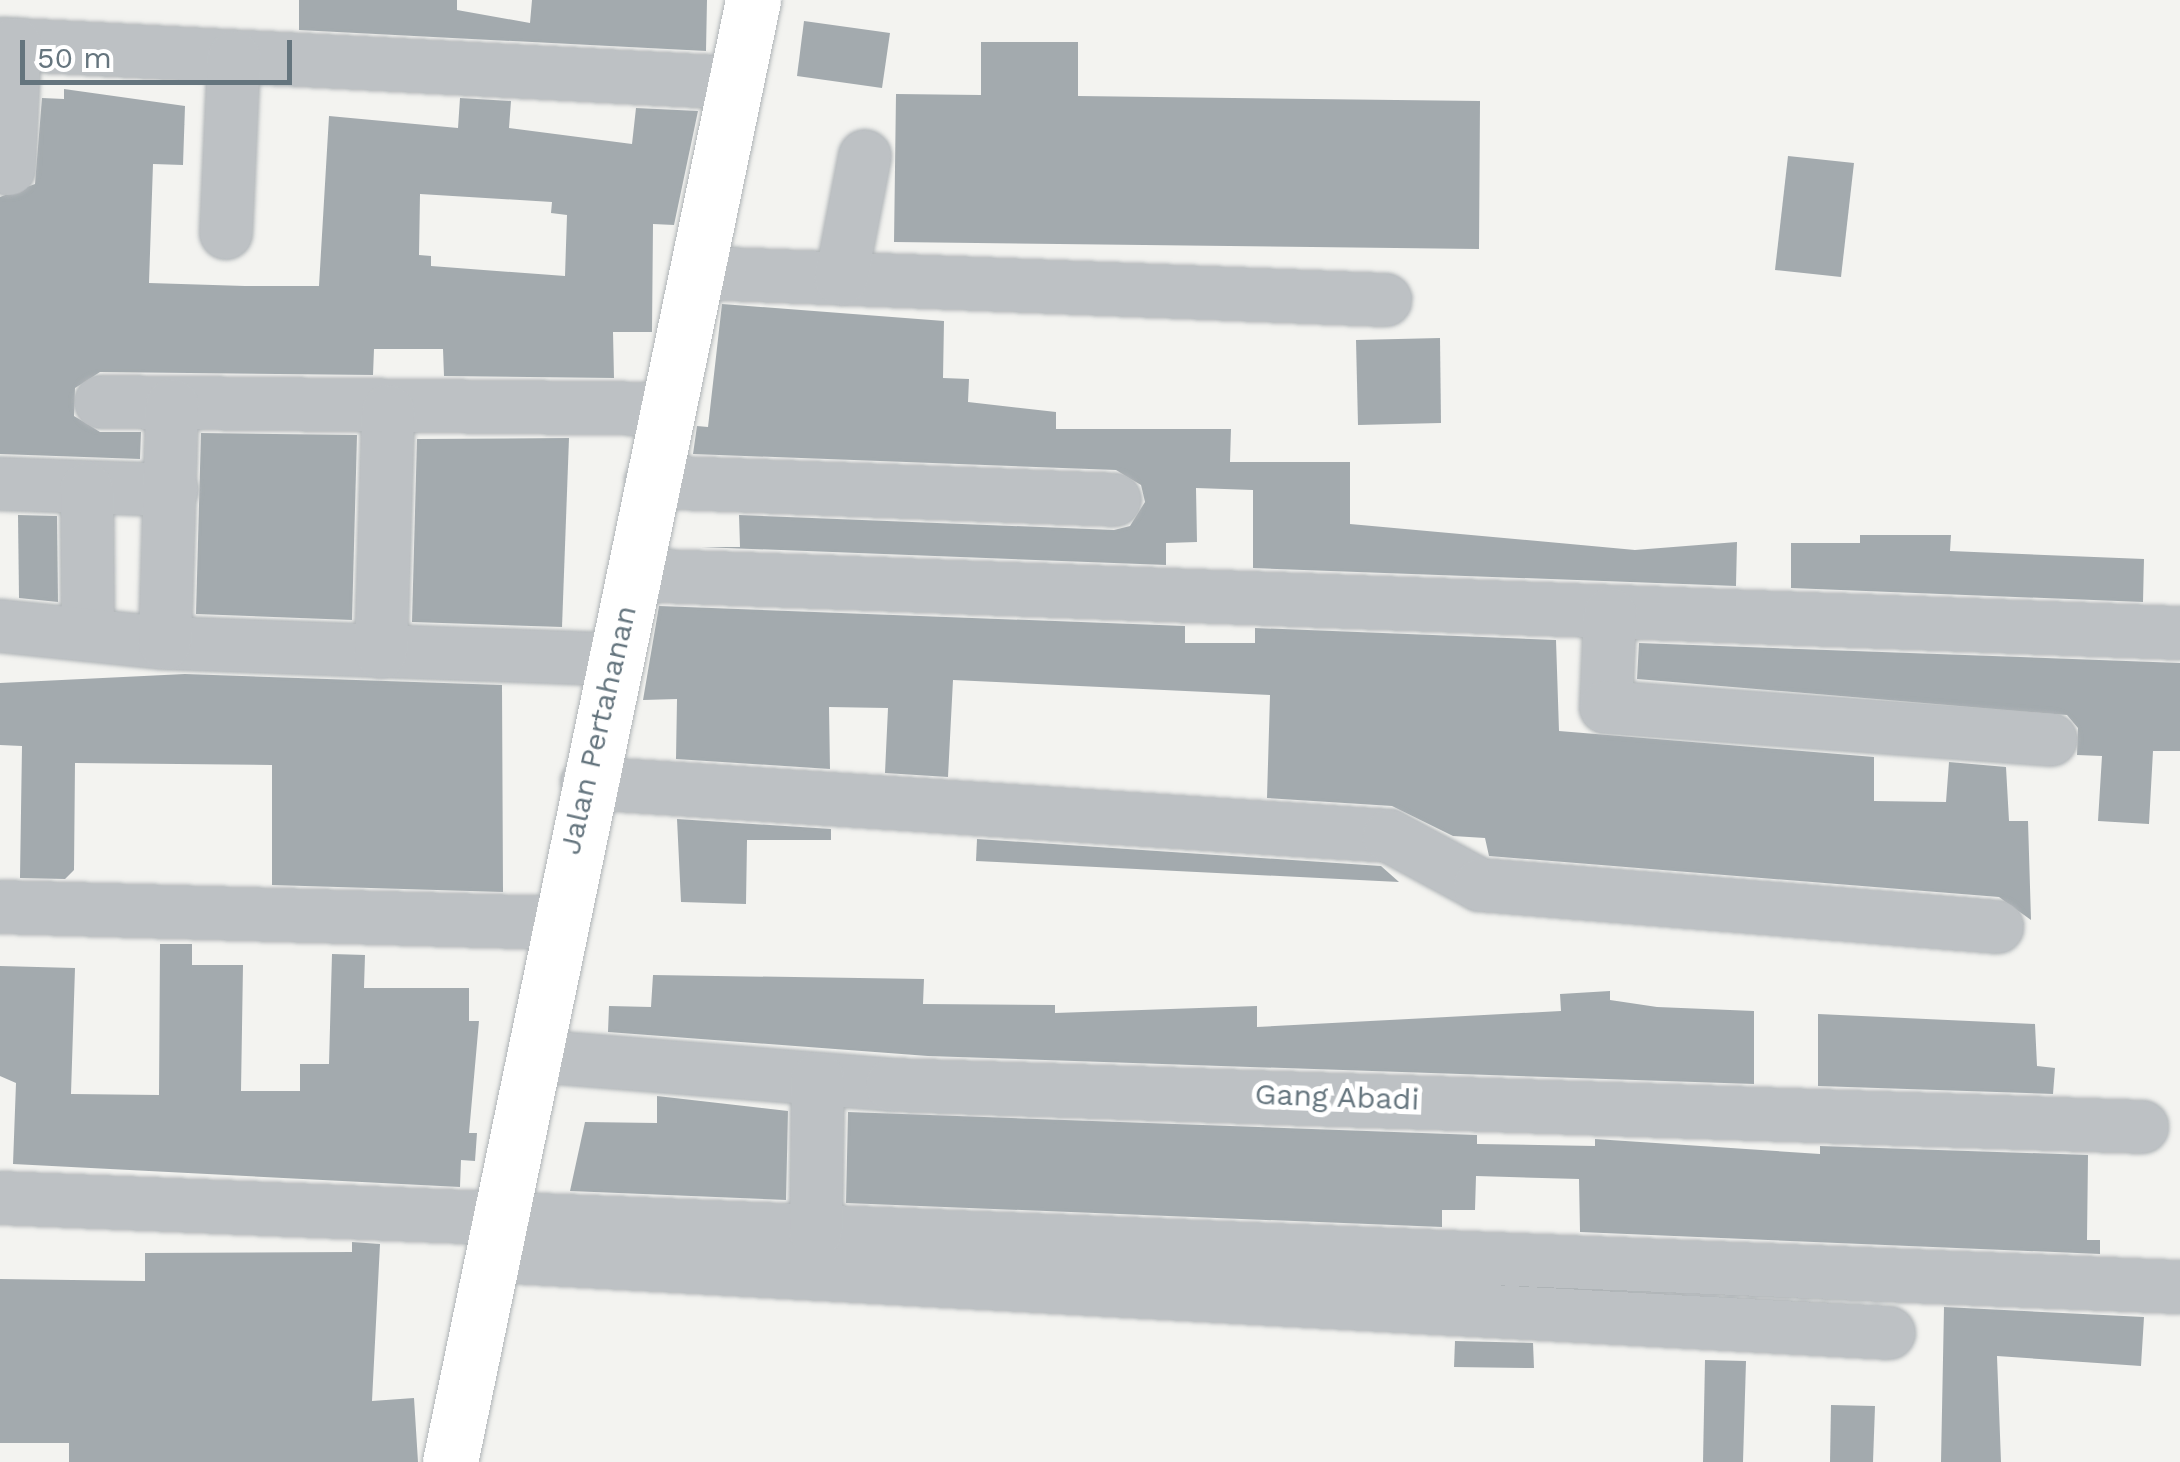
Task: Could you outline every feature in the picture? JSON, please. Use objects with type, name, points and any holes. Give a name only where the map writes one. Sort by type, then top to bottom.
[{"type":"main road","name":"Jalan Pertahanan","points":[[450,1462],[498,1236],[555,923],[611,659],[634,575],[663,409],[701,273],[753,0]]},
{"type":"street","points":[[9,169],[8,44],[737,83]]},
{"type":"street","points":[[226,233],[234,57]]},
{"type":"street","points":[[841,279],[865,156]]},
{"type":"street","points":[[701,273],[1385,300]]},
{"type":"street","points":[[101,402],[388,411],[663,409]]},
{"type":"street","points":[[164,644],[172,405]]},
{"type":"street","points":[[382,652],[388,411]]},
{"type":"street","points":[[651,482],[1115,500]]},
{"type":"street","points":[[0,484],[172,490]]},
{"type":"street","points":[[87,489],[88,635]]},
{"type":"street","points":[[634,575],[1610,614],[2180,632]]},
{"type":"street","points":[[1610,614],[1606,707],[2051,740]]},
{"type":"street","points":[[0,626],[164,644],[611,659]]},
{"type":"street","points":[[587,783],[1389,836],[1480,884],[1996,927]]},
{"type":"street","points":[[0,908],[555,923]]},
{"type":"street","name":"Gang Abadi","points":[[533,1056],[818,1079],[2142,1127]]},
{"type":"street","points":[[816,1232],[818,1079]]},
{"type":"street","points":[[0,1198],[1889,1332]]},
{"type":"street","points":[[498,1236],[816,1232],[2180,1287]]},
{"type":"building","points":[[299,0],[457,0],[457,10],[530,23],[532,0],[707,0],[706,51],[299,30]]},
{"type":"building","points":[[804,21],[890,33],[882,88],[797,76]]},
{"type":"building","points":[[981,42],[1078,42],[1078,96],[1480,101],[1479,249],[894,242],[896,94],[981,95]]},
{"type":"building","points":[[64,89],[185,106],[183,165],[153,164],[149,283],[245,286],[319,286],[329,116],[458,128],[460,98],[511,101],[509,128],[632,144],[636,108],[698,111],[674,225],[653,224],[652,332],[613,332],[614,378],[444,376],[443,349],[374,349],[373,375],[100,372],[75,388],[74,416],[100,432],[141,432],[140,459],[0,454],[0,197],[35,184],[42,98],[64,99]],"holes":[[[420,194],[552,202],[551,213],[567,215],[565,276],[431,266],[431,256],[419,255]]]},
{"type":"building","points":[[1788,156],[1854,163],[1841,277],[1775,270]]},
{"type":"building","points":[[722,304],[944,321],[943,378],[969,379],[968,402],[1056,412],[1056,429],[1231,429],[1230,462],[1350,462],[1350,524],[1635,550],[1737,542],[1736,586],[1253,568],[1253,490],[1196,488],[1197,542],[1166,543],[1166,565],[701,547],[740,547],[739,515],[1114,530],[1130,526],[1145,502],[1141,485],[1116,470],[693,454],[697,426],[708,427]]},
{"type":"building","points":[[1440,338],[1441,423],[1358,425],[1356,340]]},
{"type":"building","points":[[201,433],[357,435],[352,620],[196,614]]},
{"type":"building","points":[[569,438],[562,627],[412,622],[417,439]]},
{"type":"building","points":[[18,515],[57,516],[58,602],[19,598]]},
{"type":"building","points":[[1860,535],[1951,535],[1950,551],[2144,559],[2143,602],[1791,588],[1791,543],[1860,543]]},
{"type":"building","points":[[659,606],[1185,626],[1185,643],[1255,643],[1255,628],[1556,640],[1559,731],[1874,757],[1874,801],[1946,802],[1949,762],[2006,767],[2009,821],[2028,821],[2031,920],[1999,897],[1489,856],[1485,838],[1453,836],[1392,806],[1267,798],[1270,695],[953,680],[948,777],[885,773],[888,708],[829,707],[830,769],[676,759],[677,699],[643,700]]},
{"type":"building","points":[[1639,643],[2180,663],[2180,751],[2153,751],[2149,824],[2098,821],[2102,756],[2077,755],[2078,728],[2067,715],[1637,679]]},
{"type":"building","points":[[185,674],[502,685],[503,892],[272,885],[272,765],[75,763],[74,870],[65,879],[20,878],[22,746],[0,745],[0,683]]},
{"type":"building","points":[[677,819],[831,829],[831,840],[747,840],[746,904],[681,902]]},
{"type":"building","points":[[977,839],[1381,866],[1399,882],[976,861]]},
{"type":"building","points":[[160,944],[192,944],[192,965],[243,965],[241,1091],[300,1091],[300,1064],[329,1064],[332,954],[365,955],[364,988],[469,988],[469,1021],[479,1021],[469,1133],[477,1133],[475,1161],[461,1160],[460,1187],[13,1164],[16,1083],[0,1076],[0,966],[75,968],[71,1094],[159,1095]]},
{"type":"building","points":[[653,975],[924,979],[923,1004],[1055,1005],[1055,1013],[1257,1006],[1257,1027],[1561,1011],[1560,994],[1610,991],[1610,1000],[1657,1007],[1754,1011],[1754,1084],[928,1056],[608,1032],[609,1006],[651,1007]]},
{"type":"building","points":[[1818,1014],[2035,1024],[2037,1066],[2055,1068],[2053,1094],[1818,1086]]},
{"type":"building","points":[[657,1096],[788,1111],[786,1200],[570,1191],[585,1122],[657,1123]]},
{"type":"building","points":[[848,1112],[1477,1135],[1477,1144],[1595,1146],[1595,1139],[1820,1154],[1820,1146],[2088,1155],[2087,1240],[2100,1240],[2100,1254],[1580,1232],[1579,1179],[1476,1176],[1475,1210],[1442,1210],[1442,1227],[846,1203]]},
{"type":"building","points":[[352,1242],[380,1244],[372,1401],[414,1398],[418,1462],[69,1462],[69,1443],[0,1443],[0,1279],[145,1281],[145,1253],[352,1252]]},
{"type":"building","points":[[1944,1307],[2144,1317],[2141,1366],[1997,1356],[2001,1462],[1941,1462]]},
{"type":"building","points":[[1455,1341],[1533,1343],[1534,1368],[1454,1367]]},
{"type":"building","points":[[1705,1360],[1746,1361],[1743,1462],[1703,1462]]},
{"type":"building","points":[[1831,1405],[1875,1406],[1873,1462],[1830,1462]]}]
